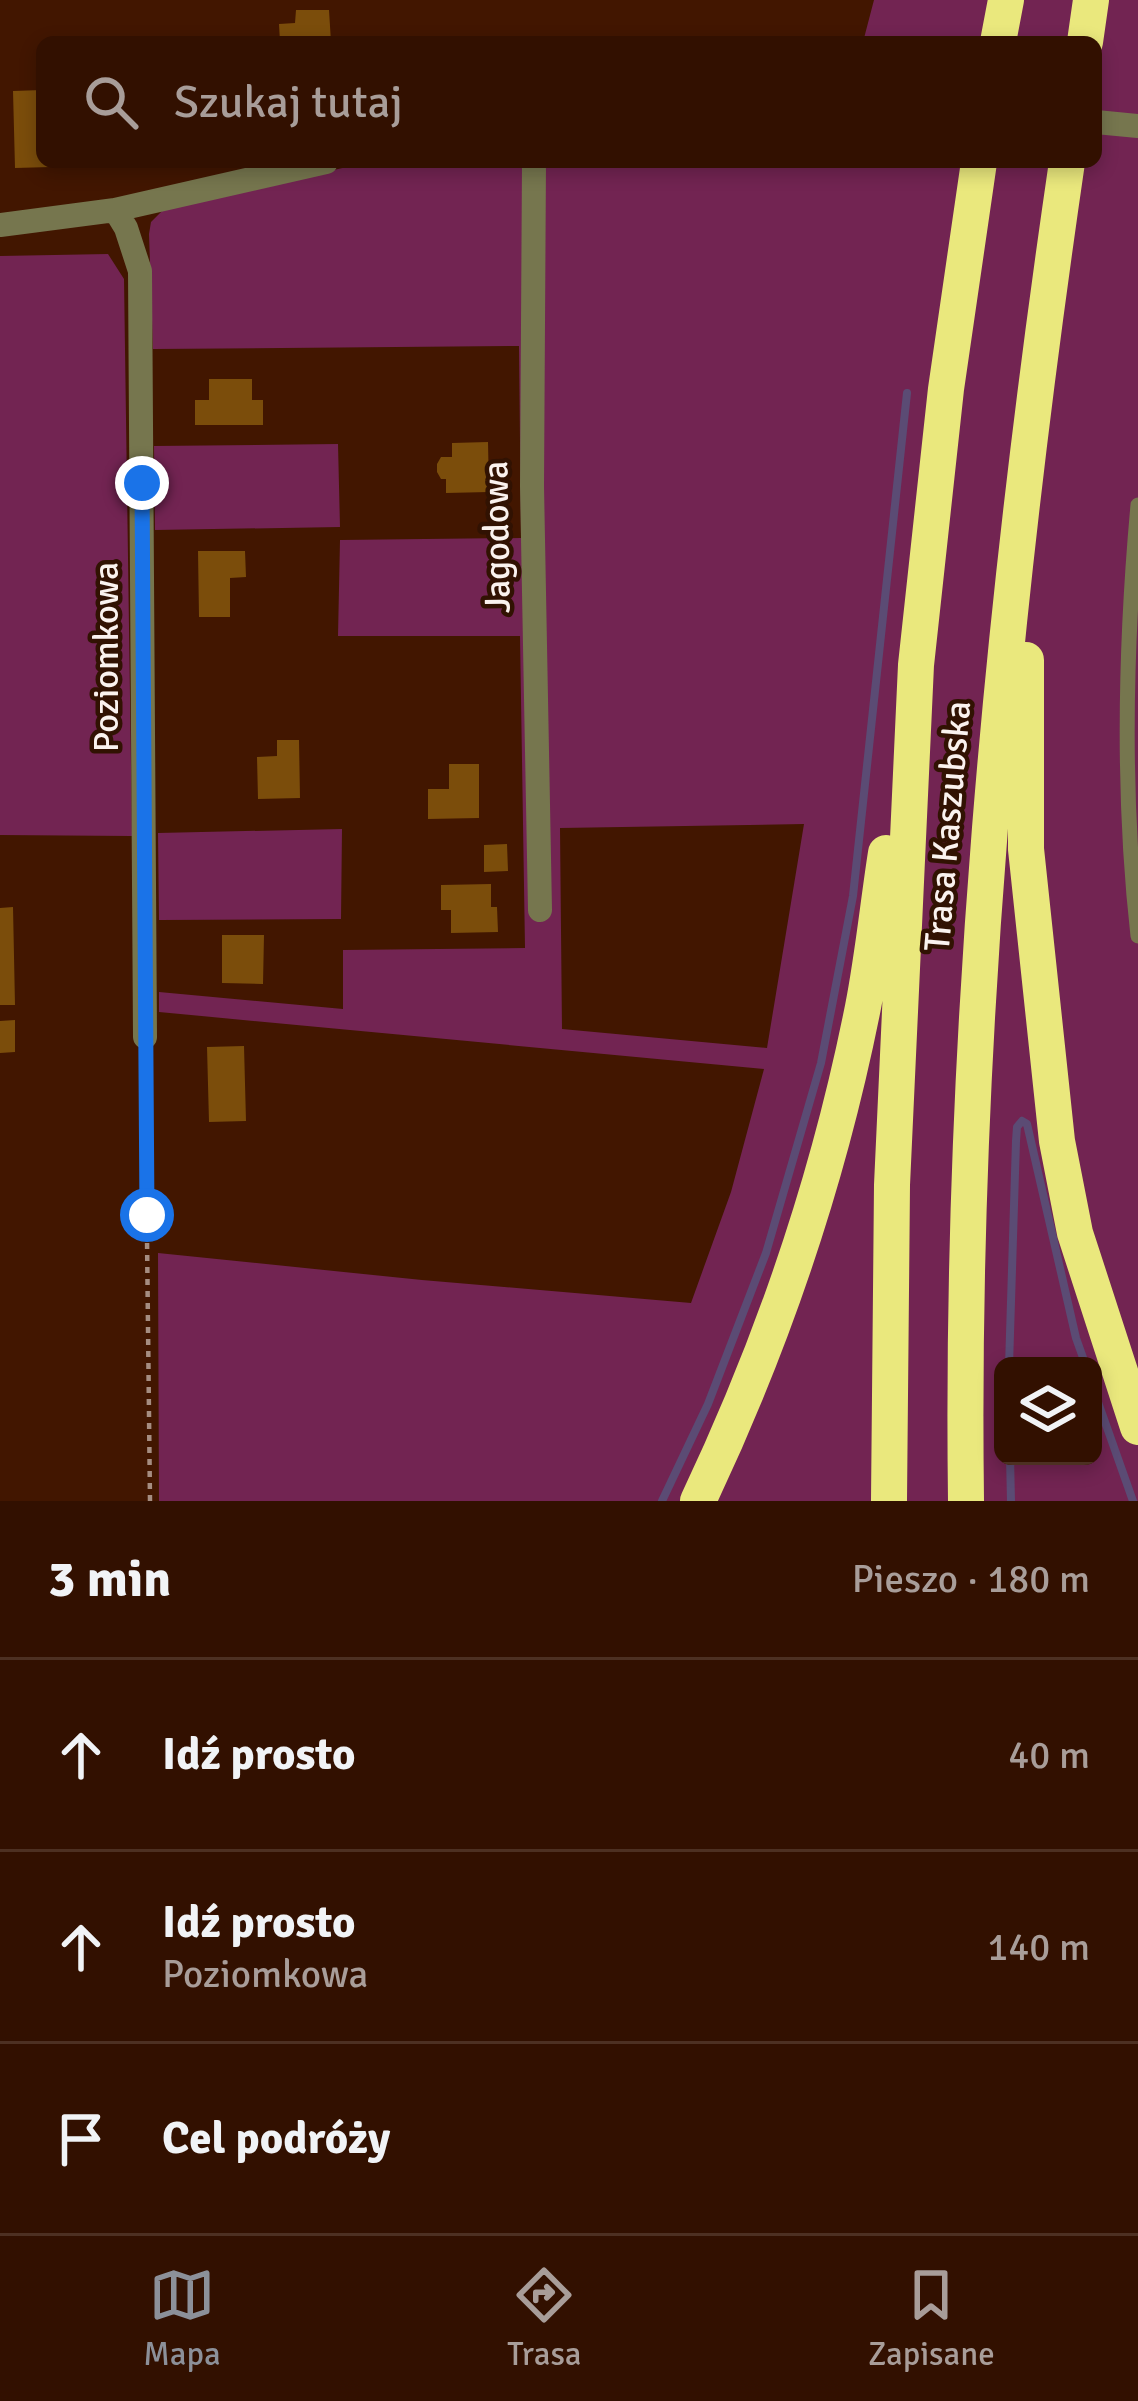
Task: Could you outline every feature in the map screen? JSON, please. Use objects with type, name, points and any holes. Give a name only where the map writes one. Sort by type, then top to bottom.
[{"type":"highway","points":[[999,36],[1006,0]]},
{"type":"highway","points":[[1086,36],[1091,0]]},
{"type":"highway","name":"Trasa Kaszubska","points":[[890,1501],[893,1164],[916,665],[946,389],[978,168]]},
{"type":"highway","name":"Trasa Kaszubska","points":[[966,1501],[967,1220],[980,933],[1013,570],[1066,168]]},
{"type":"highway","points":[[1031,434],[1024,779],[1035,953],[1057,1142],[1076,1232],[1138,1427]]},
{"type":"highway","points":[[698,1501],[781,1304],[836,1124],[866,988],[916,665]]},
{"type":"street","points":[[1102,123],[1135,126]]},
{"type":"street","points":[[0,225],[115,210],[300,168]]},
{"type":"street","name":"Jagodowa","points":[[534,168],[532,486],[540,910]]},
{"type":"street","name":"Poziomkowa","points":[[115,210],[140,272],[145,1037]]},
{"type":"lane","points":[[1138,505],[1127,714],[1138,936]]},
{"type":"path","points":[[145,1037],[150,1501]]},
{"type":"shaded area","points":[[874,0],[1138,0],[1138,1501],[159,1501],[158,1253],[691,1303],[731,1192],[764,1069],[159,1012],[159,992],[343,1009],[343,950],[525,948],[520,636],[338,636],[340,540],[521,538],[519,346],[153,349],[151,222],[165,208],[342,168],[1102,168],[1102,36],[865,36]],"holes":[[[804,824],[767,1048],[562,1029],[560,828]]]},
{"type":"shaded area","points":[[108,254],[124,279],[132,836],[0,835],[0,256]]},
{"type":"shaded area","points":[[338,444],[340,527],[155,530],[154,446]]},
{"type":"shaded area","points":[[342,829],[341,919],[159,920],[158,833]]},
{"type":"building","points":[[296,10],[329,10],[331,36],[280,36],[279,24],[295,23]]},
{"type":"building","points":[[36,90],[36,167],[15,168],[13,91]]},
{"type":"building","points":[[209,379],[252,379],[252,400],[263,400],[263,425],[195,425],[195,400],[209,400]]},
{"type":"building","points":[[488,442],[489,492],[446,493],[446,479],[441,479],[437,464],[441,457],[452,457],[452,443]]},
{"type":"building","points":[[198,551],[245,551],[246,577],[230,578],[230,617],[199,617]]},
{"type":"building","points":[[277,740],[299,740],[300,798],[258,799],[257,757],[277,756]]},
{"type":"building","points":[[449,764],[479,764],[479,818],[428,819],[428,789],[449,789]]},
{"type":"building","points":[[507,844],[508,871],[484,872],[484,845]]},
{"type":"building","points":[[491,884],[498,932],[451,933],[451,910],[441,910],[441,885]]},
{"type":"building","points":[[13,907],[15,1005],[0,1005],[0,908]]},
{"type":"building","points":[[222,935],[264,935],[263,984],[222,983]]},
{"type":"building","points":[[15,1020],[15,1052],[0,1053],[0,1021]]},
{"type":"building","points":[[244,1046],[246,1121],[209,1122],[207,1047]]},
{"type":"waterway","points":[[662,1501],[708,1404],[766,1253],[821,1063],[853,896],[907,393]]},
{"type":"waterway","points":[[1022,1121],[1027,1124],[1083,1357]]},
{"type":"waterway","points":[[1009,1357],[1016,1141],[1022,1121]]},
{"type":"waterway","points":[[1102,1413],[1133,1501]]},
{"type":"waterway","points":[[1010,1465],[1011,1501]]},
{"type":"route","points":[[142,483],[147,1215]]}]
